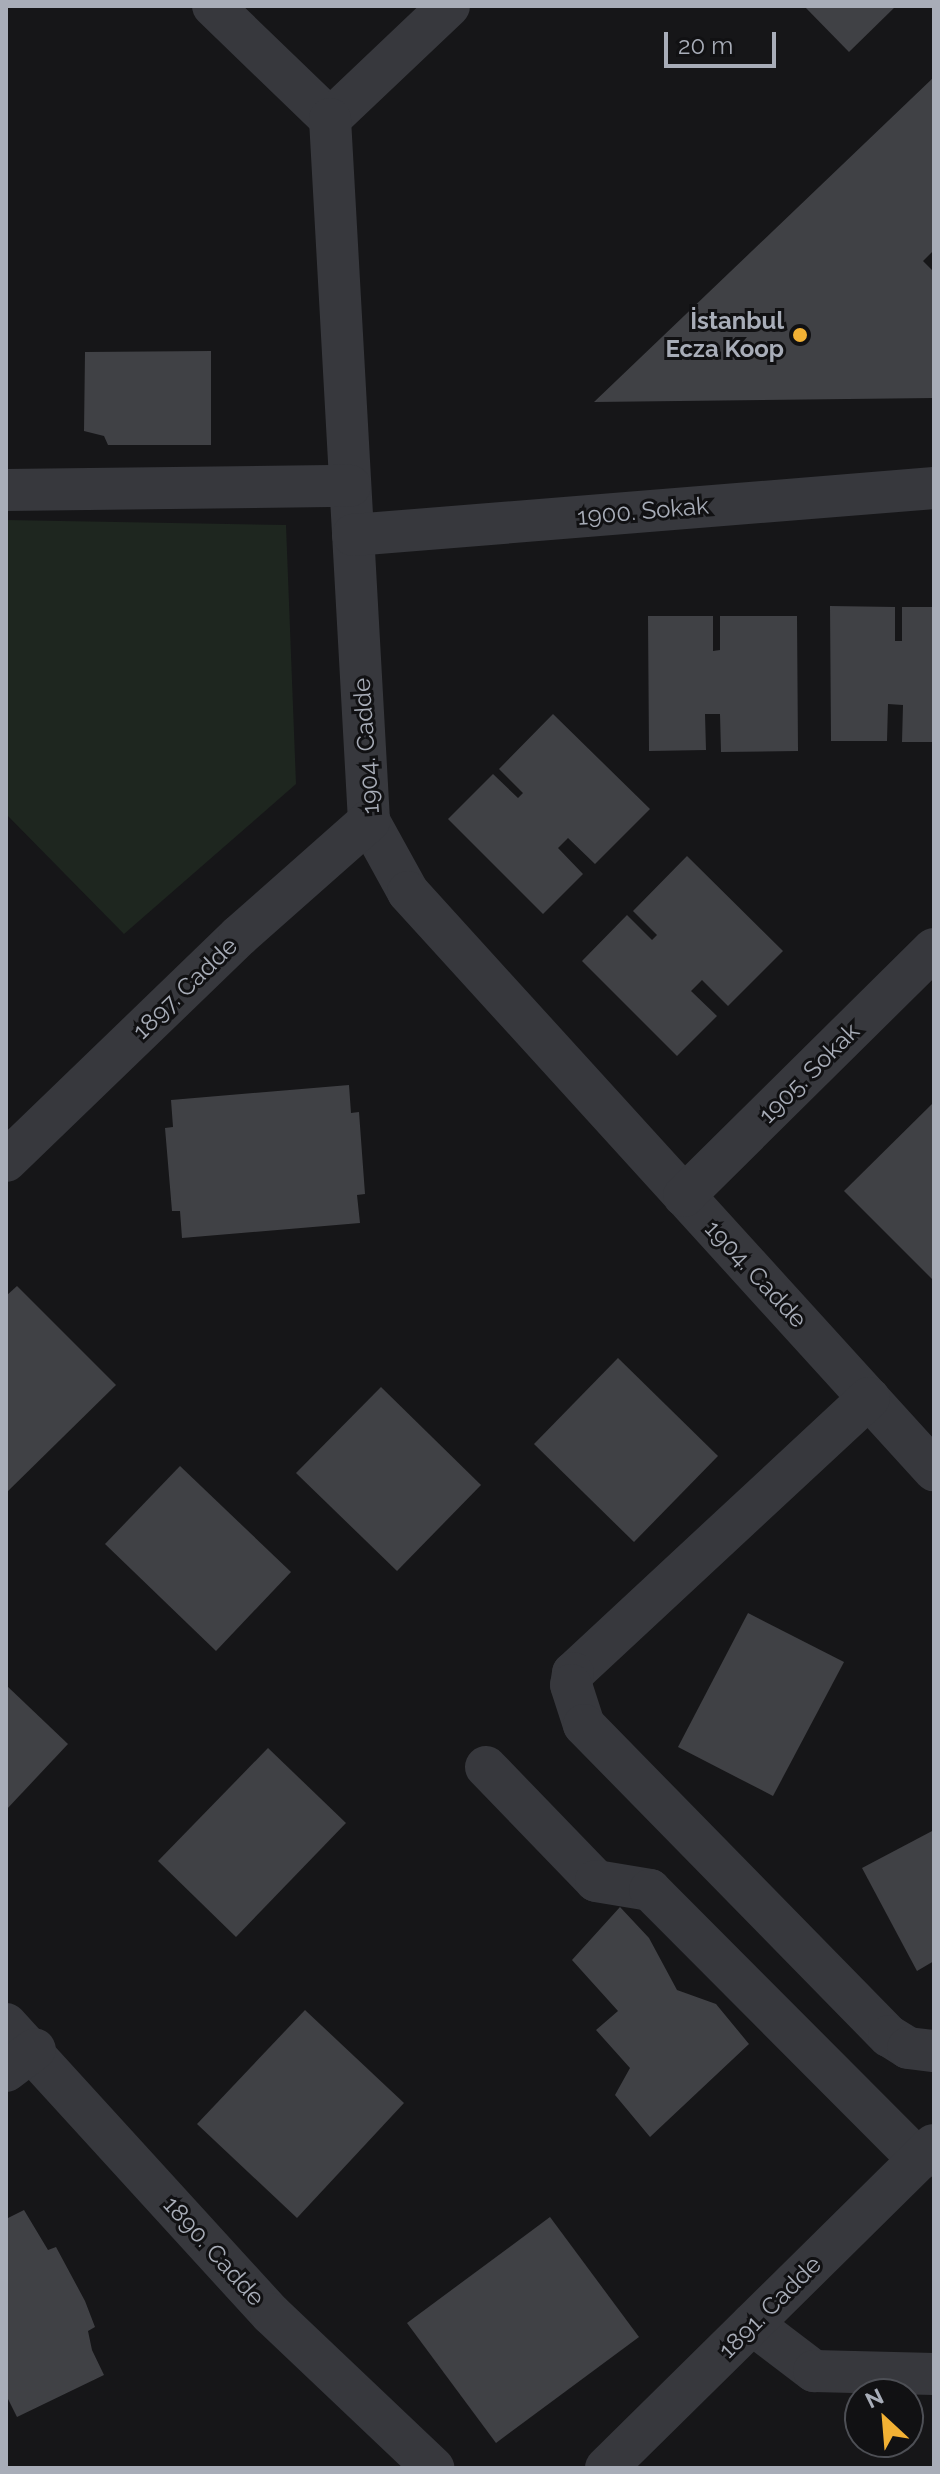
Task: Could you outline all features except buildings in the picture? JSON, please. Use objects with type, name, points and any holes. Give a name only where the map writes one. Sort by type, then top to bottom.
[{"type":"street","points":[[213,6],[330,119],[449,6]]},
{"type":"street","name":"1904. Cadde","points":[[330,119],[369,821],[408,892],[934,1470]]},
{"type":"street","points":[[6,490],[350,486]]},
{"type":"street","name":"1900. Sokak","points":[[353,535],[934,488]]},
{"type":"street","name":"1897. Cadde","points":[[6,1161],[239,936],[369,821]]},
{"type":"street","name":"1905. Sokak","points":[[684,1196],[934,949]]},
{"type":"street","points":[[869,1398],[573,1673],[571,1685],[584,1725],[889,2036],[908,2048],[934,2051]]},
{"type":"street","points":[[486,1767],[596,1881],[650,1890],[927,2152]]},
{"type":"street","name":"1890. Cadde","points":[[16,2048],[271,2314],[433,2468]]},
{"type":"street","name":"1891. Cadde","points":[[606,2468],[927,2152]]},
{"type":"street","points":[[752,2324],[814,2371],[934,2374]]},
{"type":"shaded area","points":[[6,520],[286,525],[296,784],[124,934],[6,814]]},
{"type":"place","name":"İstanbul Ecza Koop","points":[[800,335]]}]
